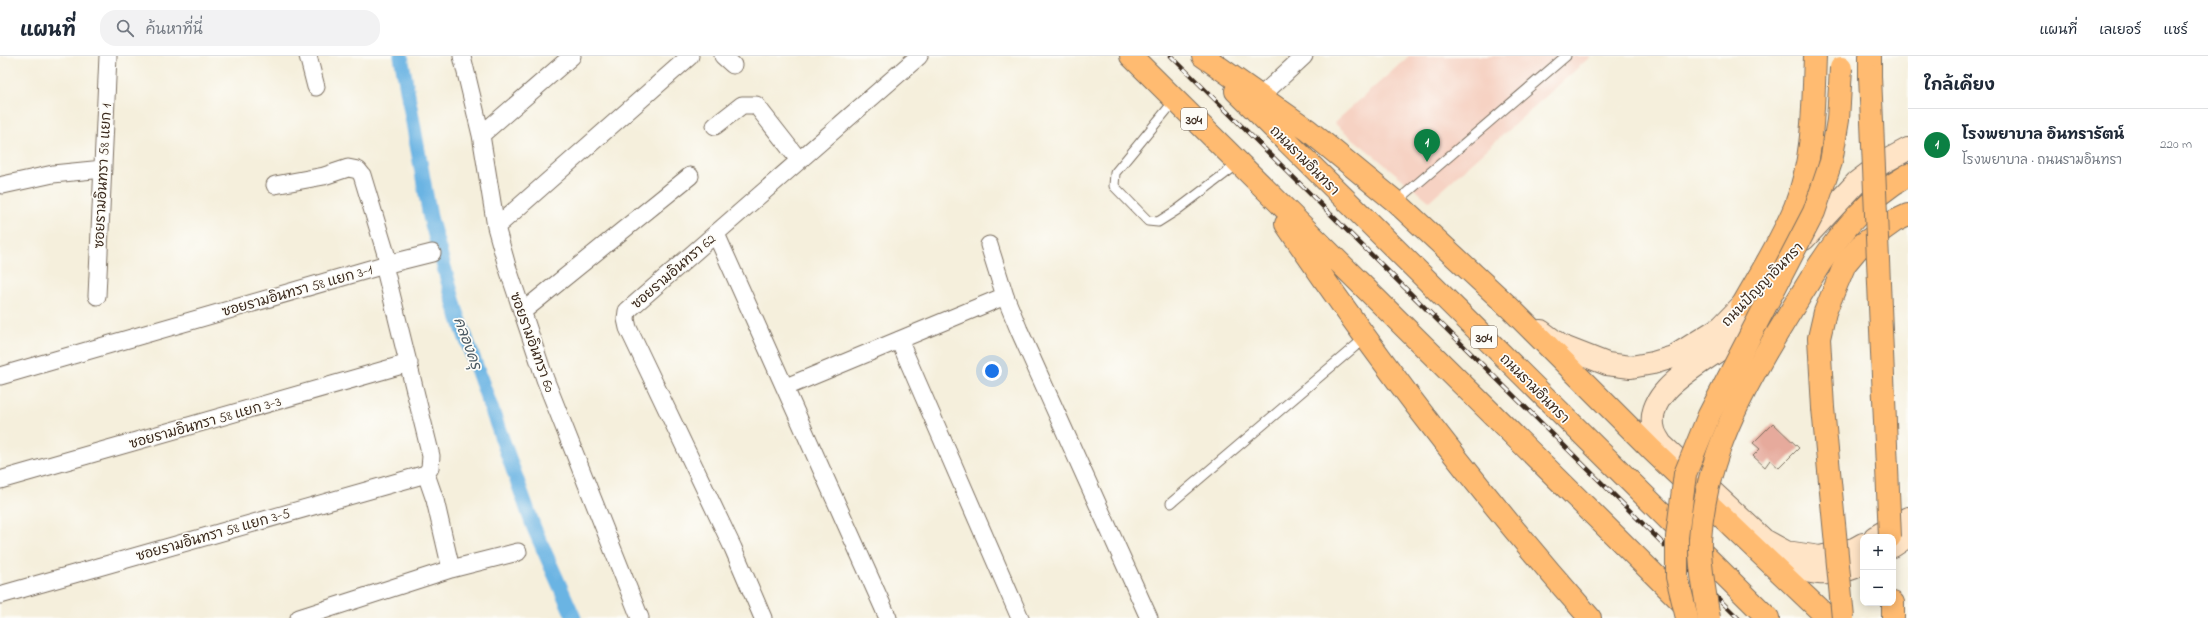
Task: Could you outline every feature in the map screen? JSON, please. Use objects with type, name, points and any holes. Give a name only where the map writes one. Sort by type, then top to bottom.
[{"type":"main road","name":"304","points":[[1131,56],[1697,618]]},
{"type":"main road","points":[[1202,56],[1308,130],[1396,202],[1510,308],[1652,450],[1828,618]]},
{"type":"main road","name":"ถนนรามอินทรา","points":[[1202,56],[1768,618]]},
{"type":"main road","points":[[1742,306],[1795,207],[1806,171],[1813,130],[1815,56]]},
{"type":"main road","points":[[1687,618],[1677,577],[1677,537],[1685,474],[1709,415],[1814,212],[1831,162],[1838,120],[1841,62]]},
{"type":"main road","points":[[1870,66],[1890,534]]},
{"type":"main road","name":"ถนนปัญญาอินทรา","points":[[1510,308],[1561,346],[1607,364],[1631,366],[1653,363],[1673,357],[1721,327],[1857,182],[1882,163],[1908,149]]},
{"type":"main road","points":[[1709,618],[1702,575],[1700,541],[1711,474],[1725,431],[1751,378],[1836,240],[1868,204],[1908,175]]},
{"type":"main road","points":[[1257,182],[1366,338],[1471,476],[1590,618]]},
{"type":"main road","points":[[1868,204],[1908,189]]},
{"type":"main road","points":[[1843,618],[1823,408],[1819,338],[1825,312],[1843,270],[1860,246],[1895,221],[1908,215]]},
{"type":"main road","points":[[1784,261],[1756,317],[1734,339],[1667,388],[1657,402],[1653,415],[1654,430],[1661,444],[1764,540],[1786,552],[1820,557],[1854,549],[1860,546]]},
{"type":"main road","points":[[1880,534],[1908,518]]},
{"type":"main road","points":[[1896,544],[1908,536]]},
{"type":"main road","points":[[1759,553],[1789,567],[1816,574],[1844,571],[1860,565]]},
{"type":"main road","points":[[1893,606],[1893,618]]},
{"type":"street","name":"ซอยรามอินทรา 58 แยก 1","points":[[97,296],[108,56]]},
{"type":"street","points":[[308,56],[316,87]]},
{"type":"street","name":"ซอยรามอินทรา 60","points":[[462,56],[481,135],[496,227],[522,312],[545,379],[640,618]]},
{"type":"street","points":[[481,135],[572,56]]},
{"type":"street","points":[[496,227],[690,56]]},
{"type":"street","name":"ซอยรามอินทรา 62","points":[[763,618],[733,548],[628,328],[626,319],[627,311],[919,56]]},
{"type":"street","points":[[1261,96],[1304,56]]},
{"type":"street","points":[[715,126],[742,105],[756,105],[799,160]]},
{"type":"street","points":[[275,185],[324,176],[348,168],[358,170],[362,174],[387,264],[432,253]]},
{"type":"street","points":[[3,185],[53,174],[103,169]]},
{"type":"street","points":[[522,312],[690,176]]},
{"type":"street","points":[[716,234],[786,387],[888,618]]},
{"type":"street","points":[[989,245],[1005,296],[1149,618]]},
{"type":"street","name":"ซอยรามอินทรา 58 แยก 3-1","points":[[0,376],[387,264],[431,456],[430,468],[426,474]]},
{"type":"street","points":[[786,387],[1005,296]]},
{"type":"street","points":[[899,340],[1020,618]]},
{"type":"street","name":"ซอยรามอินทรา 58 แยก 3-3","points":[[0,480],[410,363]]},
{"type":"street","points":[[426,474],[435,500],[451,569]]},
{"type":"street","name":"ซอยรามอินทรา 58 แยก 3-5","points":[[0,594],[426,474]]},
{"type":"street","points":[[300,618],[451,569],[518,552]]},
{"type":"lane","points":[[1396,202],[1566,56]]},
{"type":"lane","points":[[1175,100],[1113,177],[1114,186],[1148,221],[1158,222],[1177,210],[1239,163]]},
{"type":"lane","points":[[1171,503],[1366,338]]},
{"type":"shaded area","points":[[1409,56],[1591,56],[1429,201],[1334,123]]},
{"type":"building","points":[[1773,423],[1799,448],[1779,468],[1770,460],[1765,467],[1753,456],[1760,449],[1753,443]]},
{"type":"waterway","name":"คลองครุ","points":[[401,56],[430,217],[456,310],[534,528],[574,618]]},
{"type":"railway","points":[[1171,56],[1738,618]]},
{"type":"place","name":"โรงพยาบาล อินทรารัตน์","points":[[1427,162]]}]
